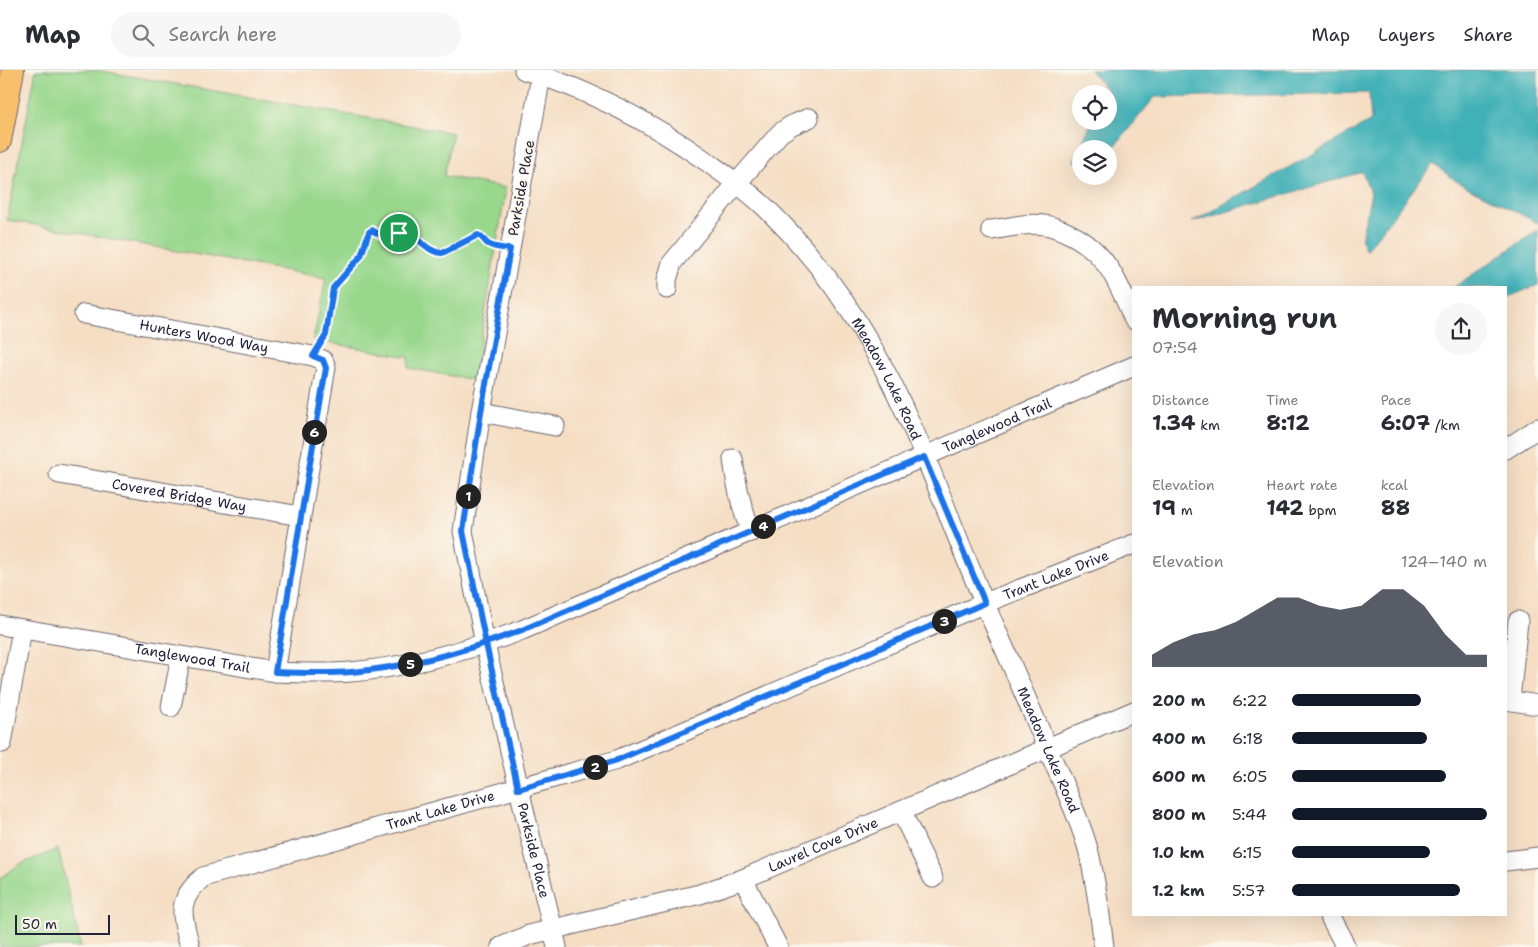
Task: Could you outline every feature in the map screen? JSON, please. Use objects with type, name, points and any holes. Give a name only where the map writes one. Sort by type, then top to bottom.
[{"type":"main road","points":[[0,141],[13,70]]},
{"type":"street","name":"Meadow Lake Road","points":[[536,72],[615,105],[682,144],[737,183],[766,208],[798,242],[854,317],[889,379],[924,457],[1077,815],[1087,847],[1097,892],[1104,947]]},
{"type":"street","name":"Parkside Place","points":[[536,72],[510,249],[481,412],[463,531],[518,789],[555,938]]},
{"type":"street","points":[[667,289],[667,280],[672,263],[737,183],[780,133],[792,124],[809,118]]},
{"type":"street","points":[[991,230],[1030,224],[1045,225],[1059,228],[1075,236],[1096,252],[1108,265],[1117,280],[1132,315]]},
{"type":"street","name":"Hunters Wood Way","points":[[84,314],[318,358]]},
{"type":"street","points":[[275,672],[326,368],[318,358]]},
{"type":"street","name":"Tanglewood Trail","points":[[0,625],[275,672],[341,672],[390,668],[431,659],[486,644],[522,630],[1132,367]]},
{"type":"street","points":[[481,412],[555,426]]},
{"type":"street","points":[[1507,447],[1538,428]]},
{"type":"street","points":[[734,459],[736,489],[750,532]]},
{"type":"street","name":"Covered Bridge Way","points":[[59,474],[300,516]]},
{"type":"street","name":"Trant Lake Drive","points":[[190,947],[182,906],[185,897],[203,877],[617,760],[985,603],[1132,545]]},
{"type":"street","points":[[1518,621],[1508,700],[1538,705]]},
{"type":"street","points":[[2,743],[22,629]]},
{"type":"street","points":[[171,707],[181,657]]},
{"type":"street","name":"Laurel Cove Drive","points":[[501,947],[529,935],[555,938],[743,879],[1132,712]]},
{"type":"street","points":[[901,811],[933,878]]},
{"type":"street","points":[[1507,861],[1538,857]]},
{"type":"street","points":[[743,879],[778,947]]},
{"type":"street","points":[[1330,916],[1346,947]]},
{"type":"path","points":[[318,358],[326,335],[333,288],[361,256],[369,232],[372,230],[380,236],[389,237],[403,231],[437,253],[442,253],[478,235],[487,244],[510,249]]},
{"type":"green space","points":[[36,70],[96,70],[453,133],[444,176],[506,188],[474,380],[408,368],[409,357],[313,340],[326,278],[7,220]]},
{"type":"green space","points":[[58,849],[81,947],[0,947],[0,879],[18,865]]},
{"type":"water","points":[[1090,70],[1538,70],[1538,223],[1459,183],[1433,164],[1366,251],[1361,240],[1371,193],[1362,172],[1192,222],[1371,121],[1369,93],[1155,97],[1117,143],[1117,140],[1083,140],[1088,130],[1117,130],[1117,85],[1103,85]]},
{"type":"water","points":[[1538,230],[1538,285],[1507,298],[1507,286],[1455,286]]},
{"type":"route","points":[[399,233],[389,237],[380,236],[372,230],[369,232],[361,256],[333,288],[326,335],[313,356],[323,360],[326,368],[275,672],[351,672],[390,668],[486,644],[924,457],[985,603],[617,760],[518,789],[486,644],[463,531],[481,412],[510,249],[487,244],[478,235],[442,253],[437,253],[408,233],[403,231],[399,233]]}]
